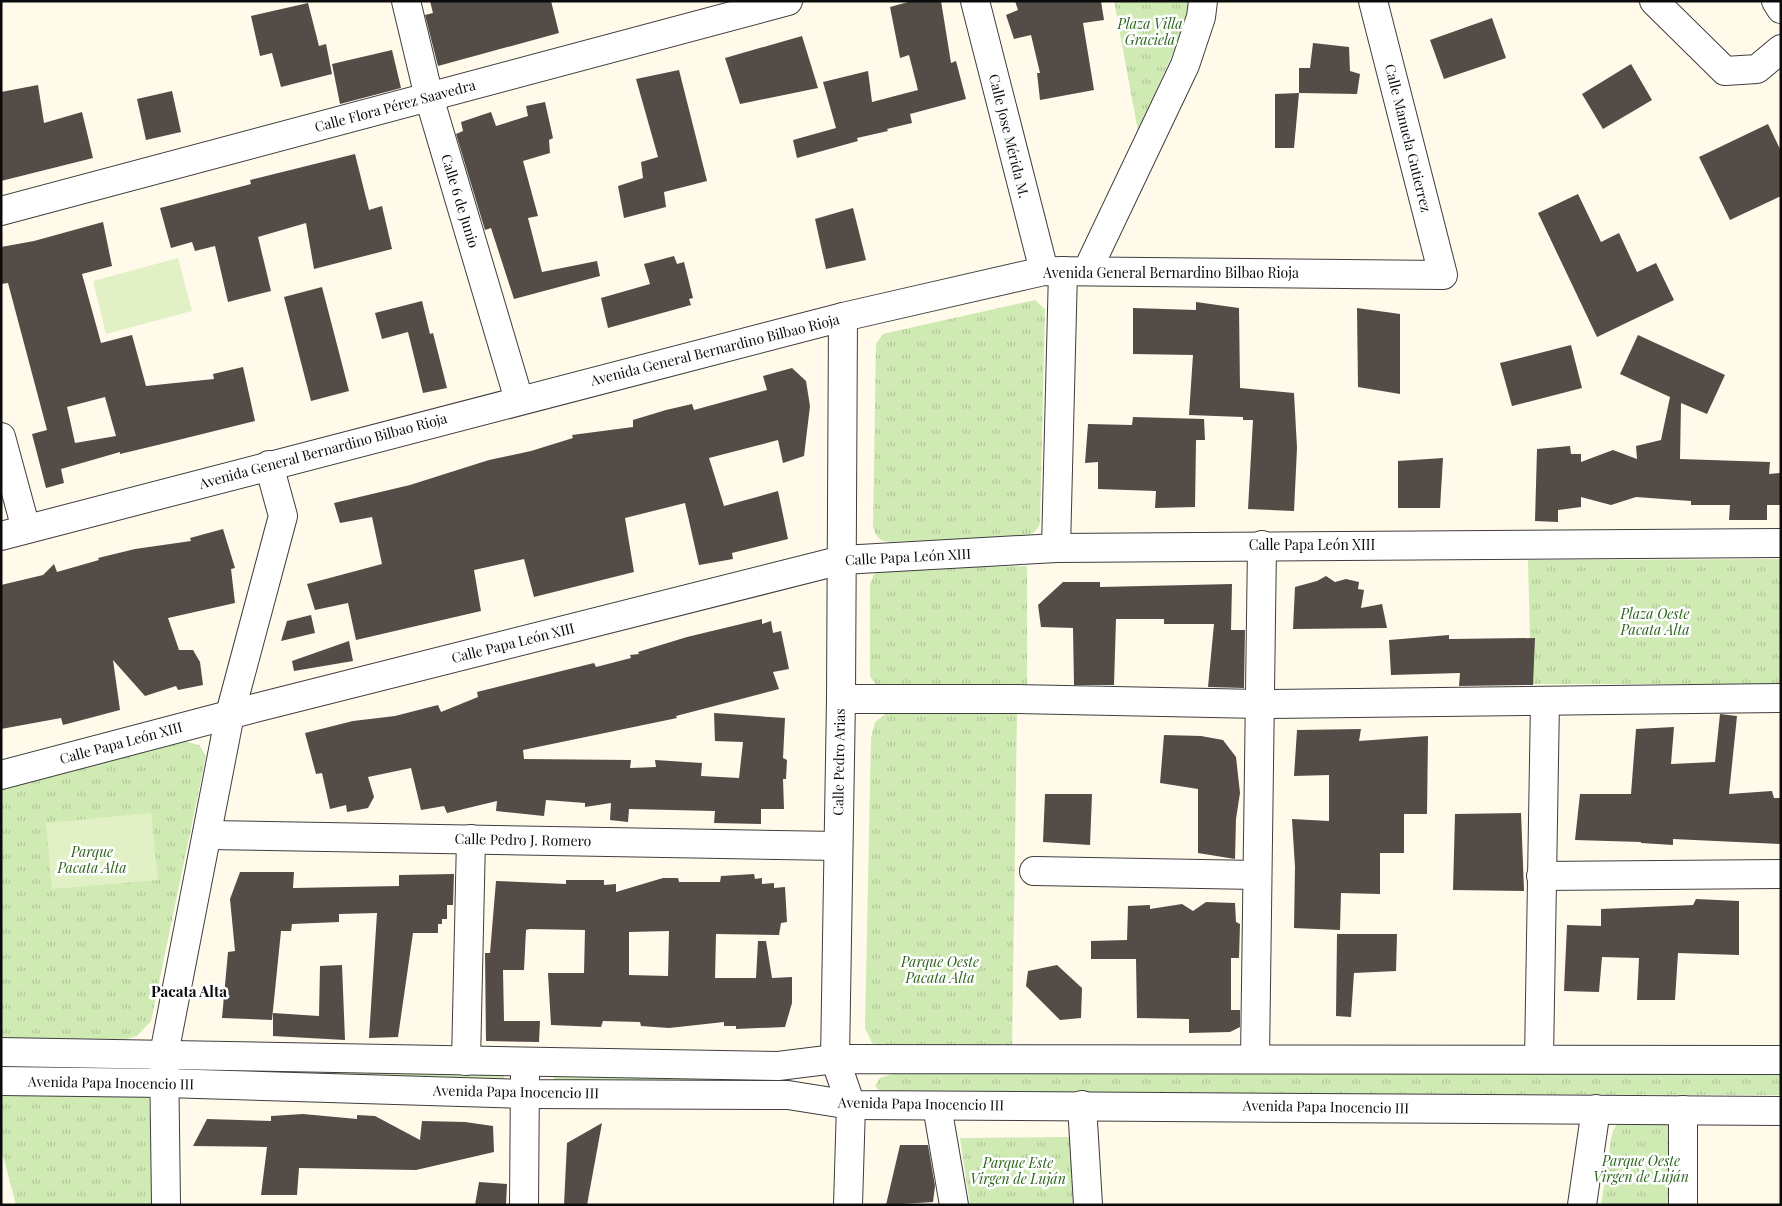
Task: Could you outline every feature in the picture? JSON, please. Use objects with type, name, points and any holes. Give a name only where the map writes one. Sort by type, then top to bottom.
[{"type":"street","name":"Calle 6 de Junio","points":[[406,1],[429,97],[519,400]]},
{"type":"street","name":"Calle Flora Pérez Saavedra","points":[[1,211],[788,1]]},
{"type":"street","name":"Calle Jose Mérida M.","points":[[975,1],[1065,271]]},
{"type":"street","points":[[1056,548],[1065,271],[1185,65],[1201,17],[1203,1]]},
{"type":"street","name":"Calle Manuela Gutierrez","points":[[1373,1],[1443,275]]},
{"type":"street","points":[[1654,1],[1725,71],[1757,69],[1781,49]]},
{"type":"street","points":[[1776,1],[1781,9]]},
{"type":"street","name":"Avenida General Bernardino Bilbao Rioja","points":[[14,533],[269,465],[843,317],[1065,271],[1443,275]]},
{"type":"street","name":"Calle Pedro Arias","points":[[843,317],[841,699],[835,1059],[851,1105],[848,1205]]},
{"type":"street","points":[[1,437],[14,533]]},
{"type":"street","points":[[166,1205],[164,1054],[230,714],[283,516],[269,465]]},
{"type":"street","name":"Calle Papa León XIII","points":[[1,775],[230,714],[842,560],[1056,548],[1262,545],[1781,543]]},
{"type":"street","points":[[1255,1060],[1262,545]]},
{"type":"street","points":[[841,699],[1015,699],[1260,704],[1781,698]]},
{"type":"street","points":[[1539,1059],[1545,701]]},
{"type":"street","name":"Calle Pedro J. Romero","points":[[208,835],[838,846]]},
{"type":"street","points":[[466,1060],[471,839]]},
{"type":"street","points":[[1034,871],[1257,875]]},
{"type":"street","points":[[1541,876],[1781,874]]},
{"type":"street","name":"Avenida Papa Inocencio III","points":[[1,1052],[778,1066],[835,1059],[1781,1060]]},
{"type":"street","points":[[524,1205],[525,1062]]},
{"type":"street","name":"Avenida Papa Inocencio III","points":[[1,1081],[164,1083],[525,1094],[788,1095],[851,1105],[1781,1110]]},
{"type":"street","points":[[1082,1105],[1088,1205]]},
{"type":"street","points":[[937,1106],[954,1205]]},
{"type":"street","points":[[1582,1205],[1596,1109]]},
{"type":"street","points":[[1683,1110],[1683,1205]]},
{"type":"green space","name":"Plaza Villa Graciela","points":[[1114,1],[1190,1],[1181,35],[1138,131]]},
{"type":"green space","points":[[178,258],[192,311],[106,334],[93,281]]},
{"type":"green space","points":[[1035,300],[1045,309],[1040,523],[1037,529],[1030,534],[1021,536],[891,542],[881,540],[873,527],[876,344],[883,334]]},
{"type":"green space","name":"Plaza Oeste Pacata Alta","points":[[1781,559],[1781,684],[1531,684],[1528,560]]},
{"type":"green space","points":[[1027,566],[1027,690],[881,689],[876,685],[870,676],[870,584],[874,574],[889,568]]},
{"type":"green space","name":"Parque Oeste Pacata Alta","points":[[1017,711],[1012,1050],[882,1049],[872,1043],[865,1028],[871,738],[875,722],[888,712]]},
{"type":"green space","name":"Parque Pacata Alta","points":[[183,741],[199,745],[206,756],[151,1021],[137,1036],[126,1039],[1,1038],[1,790]]},
{"type":"green space","points":[[151,813],[158,880],[52,889],[46,823]]},
{"type":"green space","points":[[206,1066],[504,1072],[504,1082],[205,1076]]},
{"type":"green space","points":[[895,1073],[1781,1073],[1781,1095],[881,1093],[875,1086],[880,1078]]},
{"type":"green space","points":[[554,1074],[792,1077],[792,1086],[554,1083]]},
{"type":"green space","points":[[1,1093],[149,1093],[153,1205],[16,1205],[1,1148]]},
{"type":"green space","name":"Parque Oeste Virgen de Luján","points":[[1672,1121],[1675,1205],[1601,1205],[1612,1134],[1617,1123]]},
{"type":"green space","name":"Parque Este Virgen de Luján","points":[[1070,1137],[1073,1205],[970,1205],[960,1138]]},
{"type":"building","points":[[430,1],[551,1],[559,33],[438,66],[425,15],[433,13]]},
{"type":"building","points":[[912,1],[941,1],[951,63],[956,61],[966,99],[910,114],[912,123],[857,138],[858,141],[797,158],[793,140],[836,128],[823,82],[868,71],[872,102],[918,90],[909,55],[900,58],[890,7]]},
{"type":"building","points":[[1015,1],[1101,1],[1104,20],[1083,23],[1094,90],[1040,100],[1037,73],[1040,73],[1031,35],[1014,39],[1006,15],[1018,10]]},
{"type":"building","points":[[308,3],[319,46],[326,44],[332,74],[281,87],[272,53],[260,56],[251,16]]},
{"type":"building","points":[[1492,18],[1506,58],[1444,79],[1430,40]]},
{"type":"building","points":[[802,36],[818,88],[740,104],[725,58]]},
{"type":"building","points":[[1313,43],[1349,47],[1350,71],[1360,74],[1357,94],[1299,93],[1299,68],[1310,68]]},
{"type":"building","points":[[392,50],[401,88],[340,104],[332,64]]},
{"type":"building","points":[[1631,64],[1652,100],[1603,129],[1582,94]]},
{"type":"building","points":[[679,70],[707,181],[664,192],[666,207],[624,218],[618,186],[643,178],[641,162],[658,157],[636,79]]},
{"type":"building","points":[[38,85],[44,123],[82,112],[93,158],[1,181],[1,92]]},
{"type":"building","points":[[172,91],[181,132],[146,140],[137,99]]},
{"type":"building","points":[[1299,93],[1294,148],[1275,148],[1275,94]]},
{"type":"building","points":[[545,102],[553,138],[549,140],[550,153],[523,161],[538,216],[528,218],[542,272],[597,261],[600,276],[514,299],[491,228],[485,230],[456,134],[463,131],[461,122],[491,112],[496,126],[528,116],[526,106]]},
{"type":"building","points":[[1768,124],[1781,151],[1781,196],[1730,220],[1699,157]]},
{"type":"building","points":[[355,154],[369,210],[382,206],[392,249],[314,269],[306,223],[258,237],[271,291],[228,302],[215,246],[195,251],[192,242],[171,248],[160,208],[251,184],[250,180]]},
{"type":"building","points":[[1578,194],[1601,242],[1619,233],[1637,272],[1656,263],[1674,300],[1597,337],[1538,213]]},
{"type":"building","points":[[853,208],[866,260],[826,269],[815,219]]},
{"type":"building","points":[[103,222],[112,266],[82,274],[101,343],[132,335],[146,386],[214,379],[213,374],[243,367],[255,421],[120,454],[120,452],[61,469],[64,483],[46,488],[32,434],[47,430],[8,283],[1,284],[1,247],[34,241]],"holes":[[[105,397],[116,436],[75,443],[67,407]]]},
{"type":"building","points":[[674,256],[677,264],[684,262],[693,298],[689,299],[691,305],[608,328],[601,298],[650,284],[644,264]]},
{"type":"building","points":[[322,287],[349,391],[311,401],[284,297]]},
{"type":"building","points":[[422,301],[430,334],[433,333],[447,388],[423,393],[408,332],[382,339],[375,313]]},
{"type":"building","points":[[1196,302],[1239,308],[1240,388],[1294,393],[1297,448],[1294,511],[1248,509],[1253,420],[1243,420],[1243,417],[1189,415],[1193,355],[1133,354],[1133,308],[1196,310]]},
{"type":"building","points":[[1357,308],[1400,314],[1400,394],[1358,387]]},
{"type":"building","points":[[1638,335],[1725,375],[1707,414],[1681,403],[1680,459],[1770,462],[1769,474],[1781,473],[1781,505],[1767,505],[1767,520],[1729,520],[1730,505],[1691,505],[1691,501],[1636,497],[1611,505],[1581,497],[1581,507],[1558,510],[1558,522],[1535,521],[1537,449],[1570,446],[1571,454],[1581,454],[1581,462],[1613,450],[1637,459],[1636,446],[1661,440],[1670,397],[1620,374]]},
{"type":"building","points":[[1571,345],[1582,388],[1512,406],[1500,363]]},
{"type":"building","points":[[792,368],[806,381],[810,406],[804,456],[783,463],[778,440],[709,458],[724,506],[778,491],[788,539],[732,553],[733,559],[699,565],[685,503],[625,518],[634,572],[534,597],[524,559],[474,570],[481,611],[356,640],[348,603],[315,610],[307,584],[382,564],[372,517],[340,523],[334,503],[410,485],[489,460],[531,451],[573,438],[572,435],[633,427],[633,420],[666,410],[692,404],[694,410],[767,390],[763,376]]},
{"type":"building","points":[[1133,417],[1204,419],[1205,440],[1196,440],[1195,507],[1155,508],[1156,491],[1098,489],[1098,462],[1085,463],[1088,424],[1132,425]]},
{"type":"building","points":[[1443,458],[1440,508],[1398,508],[1398,461]]},
{"type":"building","points":[[223,529],[235,568],[231,569],[235,603],[168,618],[179,650],[193,650],[200,662],[203,685],[178,690],[176,686],[145,696],[113,660],[120,710],[63,725],[61,718],[1,729],[1,585],[43,575],[54,564],[57,572],[99,560],[98,558],[135,549],[191,541],[190,538]]},
{"type":"building","points":[[1326,576],[1335,582],[1346,579],[1359,582],[1358,589],[1364,590],[1361,608],[1382,604],[1387,628],[1293,629],[1295,587],[1317,581]]},
{"type":"building","points":[[1063,582],[1100,582],[1100,587],[1232,584],[1231,630],[1245,630],[1244,688],[1208,687],[1214,624],[1164,624],[1164,619],[1116,619],[1114,685],[1074,685],[1073,628],[1041,627],[1038,605]]},
{"type":"building","points":[[311,615],[315,633],[281,641],[287,621]]},
{"type":"building","points":[[762,619],[762,624],[771,621],[773,633],[781,631],[789,669],[773,672],[779,689],[676,716],[677,718],[523,750],[524,759],[631,760],[630,768],[656,767],[655,760],[702,763],[701,776],[739,778],[743,742],[715,741],[714,713],[785,718],[783,758],[787,760],[786,779],[783,779],[784,809],[761,809],[761,824],[714,823],[715,811],[629,809],[628,822],[610,820],[611,803],[585,807],[585,803],[546,800],[544,816],[496,811],[497,801],[447,813],[444,806],[421,810],[411,768],[368,777],[374,797],[368,808],[347,812],[346,805],[330,809],[322,773],[316,774],[305,733],[353,721],[395,716],[438,705],[441,712],[478,697],[477,692],[594,663],[596,667],[631,658],[630,655],[639,654],[638,652],[687,637]]},
{"type":"building","points":[[1449,635],[1449,639],[1535,638],[1533,685],[1459,686],[1460,673],[1391,675],[1389,640]]},
{"type":"building","points":[[349,641],[353,661],[294,671],[292,661]]},
{"type":"building","points":[[1720,714],[1737,716],[1729,794],[1772,791],[1774,798],[1781,798],[1781,844],[1673,839],[1673,845],[1575,840],[1580,794],[1631,794],[1636,729],[1674,727],[1671,764],[1715,762]]},
{"type":"building","points":[[1361,729],[1359,741],[1428,736],[1427,814],[1404,814],[1404,853],[1380,853],[1380,894],[1341,893],[1340,930],[1294,928],[1295,867],[1292,819],[1329,821],[1329,775],[1294,776],[1297,730]]},
{"type":"building","points":[[1164,735],[1201,736],[1223,740],[1236,757],[1240,793],[1236,819],[1235,859],[1198,853],[1198,789],[1160,783]]},
{"type":"building","points":[[1045,794],[1092,794],[1090,845],[1043,842]]},
{"type":"building","points":[[1521,813],[1524,891],[1453,890],[1455,814]]},
{"type":"building","points":[[240,872],[294,872],[293,888],[399,886],[399,875],[454,874],[453,905],[447,905],[447,919],[442,919],[442,924],[438,924],[438,933],[413,933],[398,1037],[369,1038],[377,913],[339,914],[339,922],[292,924],[291,931],[281,931],[272,1020],[222,1018],[228,952],[235,951],[230,899]]},
{"type":"building","points":[[754,874],[755,879],[762,878],[762,884],[774,883],[774,888],[785,887],[787,922],[781,923],[779,935],[716,934],[715,978],[756,978],[758,941],[766,941],[772,978],[792,977],[792,1003],[785,1027],[736,1029],[736,1026],[724,1026],[724,1022],[669,1028],[641,1026],[640,1022],[603,1021],[601,1027],[551,1025],[548,973],[584,973],[585,930],[530,929],[526,930],[524,970],[503,970],[504,1021],[540,1021],[539,1042],[486,1041],[485,953],[490,953],[496,881],[566,884],[566,880],[604,880],[604,885],[616,884],[616,892],[663,878],[678,878],[679,882],[720,882],[721,876]],"holes":[[[669,931],[668,976],[629,975],[629,932]]]},
{"type":"building","points":[[1696,899],[1739,901],[1739,955],[1678,953],[1675,1000],[1637,1000],[1639,958],[1602,957],[1599,992],[1564,991],[1567,925],[1601,926],[1601,909],[1693,905]]},
{"type":"building","points":[[1206,902],[1235,903],[1236,922],[1240,924],[1239,958],[1231,958],[1231,1010],[1240,1010],[1240,1027],[1230,1032],[1189,1033],[1189,1019],[1137,1018],[1136,959],[1091,959],[1091,941],[1127,940],[1128,906],[1150,905],[1150,909],[1182,904],[1193,911]]},
{"type":"building","points":[[1337,934],[1397,934],[1396,971],[1354,973],[1351,1017],[1336,1016]]},
{"type":"building","points":[[342,965],[345,1040],[273,1036],[273,1013],[319,1016],[320,966]]},
{"type":"building","points":[[1057,965],[1082,988],[1081,1018],[1060,1020],[1026,986],[1028,971]]},
{"type":"building","points":[[303,1114],[357,1119],[357,1115],[375,1116],[420,1140],[422,1121],[465,1122],[493,1126],[494,1152],[416,1170],[299,1168],[297,1195],[261,1195],[267,1147],[193,1146],[207,1119],[271,1121],[271,1116]]},
{"type":"building","points":[[602,1123],[587,1205],[564,1205],[567,1143]]},
{"type":"building","points":[[900,1145],[928,1145],[935,1186],[933,1202],[886,1205]]},
{"type":"building","points":[[479,1182],[507,1184],[506,1205],[475,1205]]},
{"type":"district","name":"Pacata Alta","points":[[189,992]]}]
